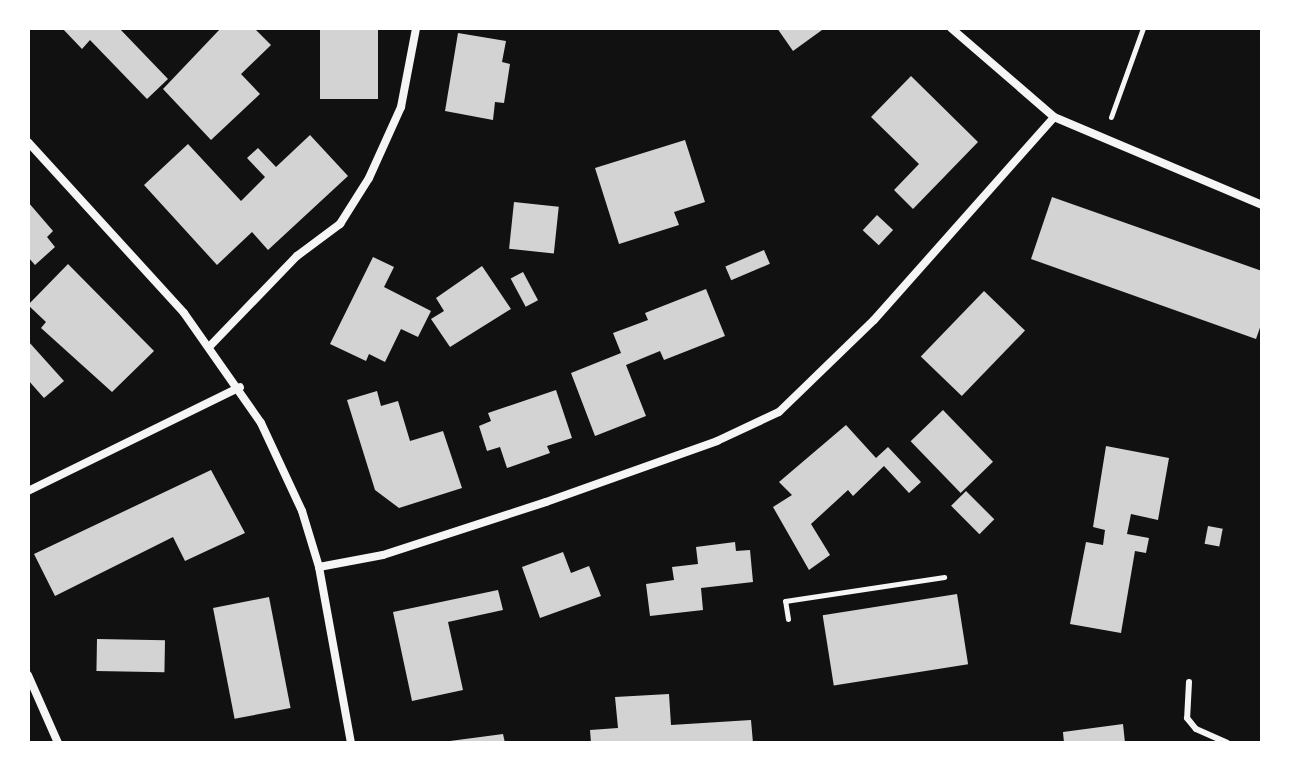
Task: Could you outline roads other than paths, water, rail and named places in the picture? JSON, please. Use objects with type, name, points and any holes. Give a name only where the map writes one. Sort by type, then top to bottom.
[{"type":"street","points":[[210,346],[297,256],[340,224],[369,178],[401,107],[416,28]]},
{"type":"street","points":[[951,28],[1054,117],[1262,205]]},
{"type":"street","points":[[319,567],[383,555],[546,502],[717,441],[779,412],[874,320],[1054,117]]},
{"type":"street","points":[[28,142],[108,225],[210,346],[240,387],[296,497],[319,567],[351,743]]},
{"type":"street","points":[[28,491],[240,387]]},
{"type":"street","points":[[28,675],[58,743]]},
{"type":"lane","points":[[1189,682],[1187,718],[1196,729],[1227,743]]}]
